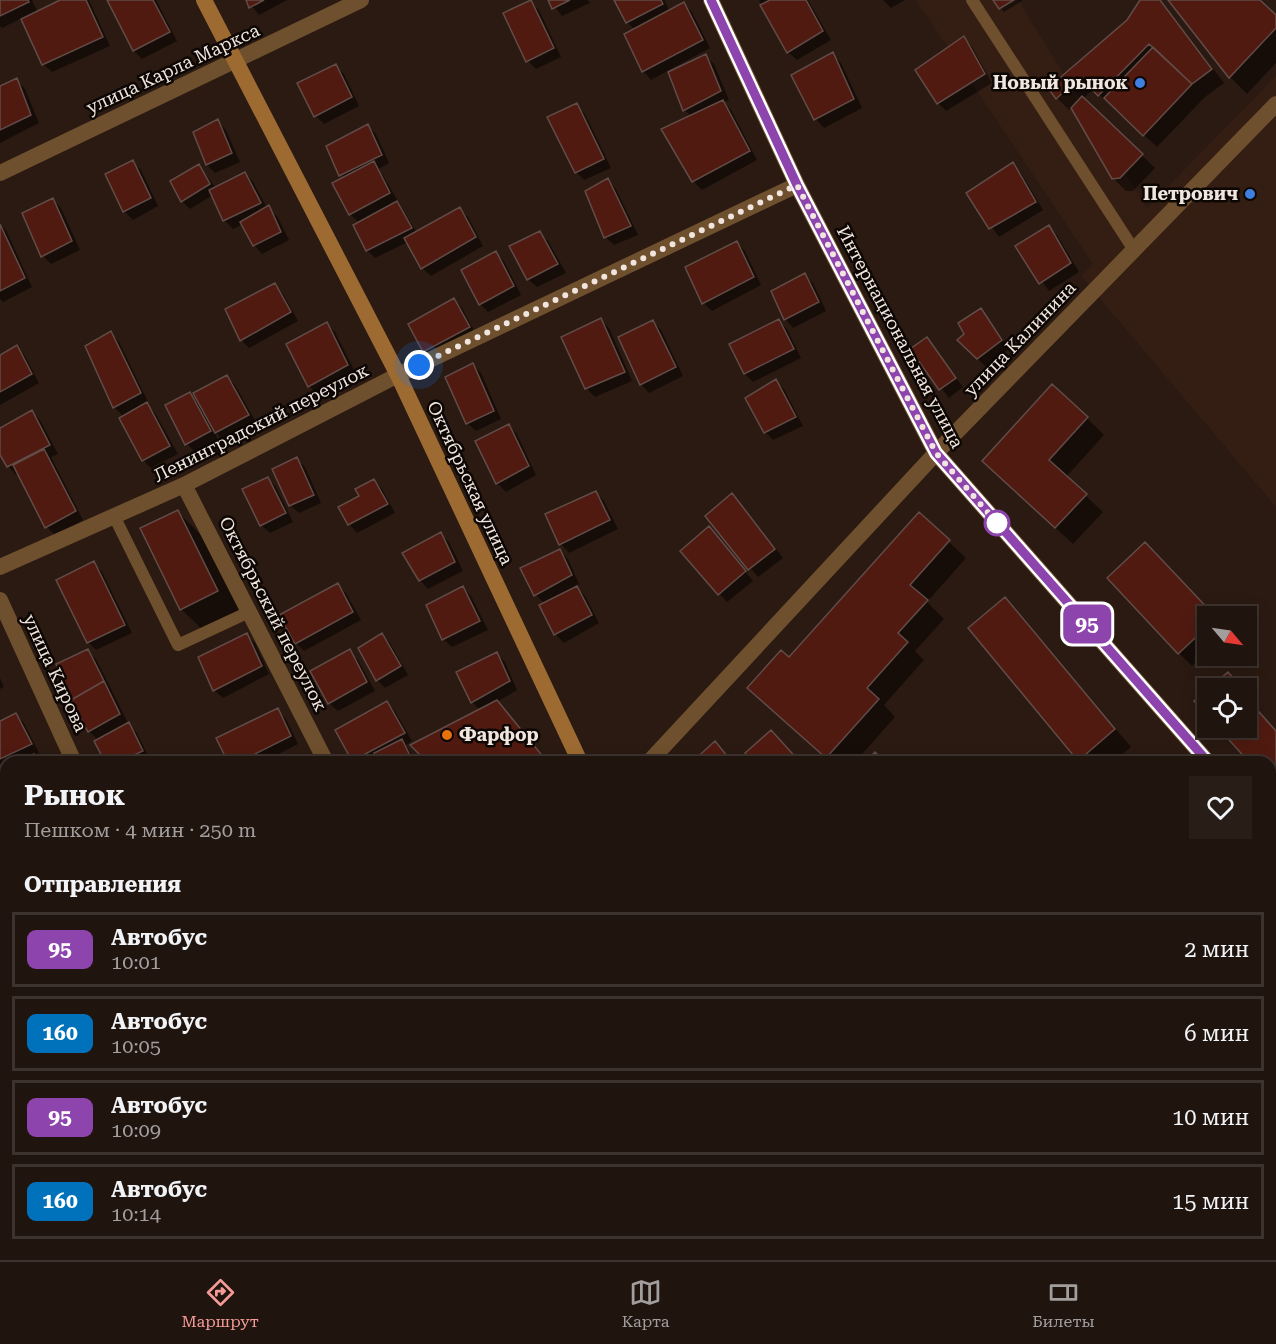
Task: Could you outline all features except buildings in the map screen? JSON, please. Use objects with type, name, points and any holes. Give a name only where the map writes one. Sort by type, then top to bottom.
[{"type":"main road","name":"Октябрьская улица","points":[[204,0],[398,375],[577,756]]},
{"type":"street","name":"улица Карла Маркса","points":[[0,173],[362,0]]},
{"type":"street","name":"Интернациональная улица","points":[[711,0],[797,185],[936,453],[1203,756]]},
{"type":"street","name":"улица Калинина","points":[[655,756],[936,453],[1276,104]]},
{"type":"street","name":"Ленинградский переулок","points":[[0,567],[184,485],[398,375],[797,185]]},
{"type":"street","name":"Октябрьский переулок","points":[[184,485],[323,756]]},
{"type":"street","name":"улица Кирова","points":[[0,600],[71,756]]},
{"type":"lane","points":[[972,0],[1134,250]]},
{"type":"lane","points":[[114,516],[178,645],[249,612]]},
{"type":"shaded area","points":[[916,0],[1018,0],[1147,208],[1276,76],[1276,507],[1081,276],[1093,264]]},
{"type":"bus line","name":"95","points":[[711,0],[797,185],[936,453],[1203,756]]},
{"type":"place","name":"Новый рынок","points":[[1140,83]]},
{"type":"place","name":"Петрович","points":[[1250,194]]},
{"type":"place","name":"Фарфор","points":[[447,735]]},
{"type":"route","points":[[419,365],[797,185],[936,453],[997,523]]}]
